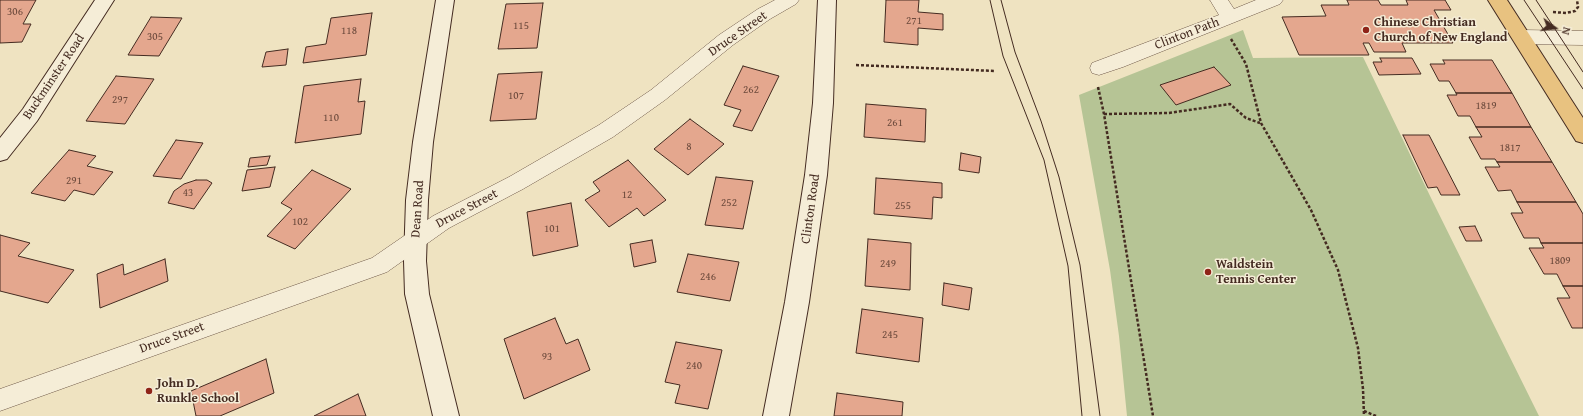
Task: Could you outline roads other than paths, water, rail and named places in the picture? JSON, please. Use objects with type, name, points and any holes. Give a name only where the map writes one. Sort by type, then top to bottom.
[{"type":"main road","points":[[1497,0],[1583,135]]},
{"type":"street","name":"Buckminster Road","points":[[0,153],[30,115],[105,0]]},
{"type":"street","name":"Dean Road","points":[[445,0],[424,142],[417,200],[416,240],[417,294],[446,416]]},
{"type":"street","name":"Druce Street","points":[[0,400],[367,270],[383,262],[441,222],[488,198],[606,131],[658,95],[726,40],[764,14],[790,0]]},
{"type":"street","name":"Clinton Road","points":[[776,416],[797,302],[816,175],[823,103],[828,0]]},
{"type":"street","points":[[1219,0],[1224,9],[1226,19]]},
{"type":"street","name":"Clinton Path","points":[[1099,68],[1274,0]]},
{"type":"street","points":[[1521,37],[1583,38]]},
{"type":"tram line","points":[[990,0],[1003,56],[1044,160],[1068,266],[1082,416]]},
{"type":"tram line","points":[[1001,0],[1015,52],[1041,121],[1059,177],[1080,265],[1100,416]]},
{"type":"tram line","points":[[1524,0],[1583,89]]},
{"type":"tram line","points":[[1536,0],[1583,72]]},
{"type":"place","name":"Chinese Christian Church of New England","points":[[1366,30]]},
{"type":"place","name":"Waldstein Tennis Center","points":[[1208,272]]},
{"type":"place","name":"John D. Runkle School","points":[[149,391]]}]
